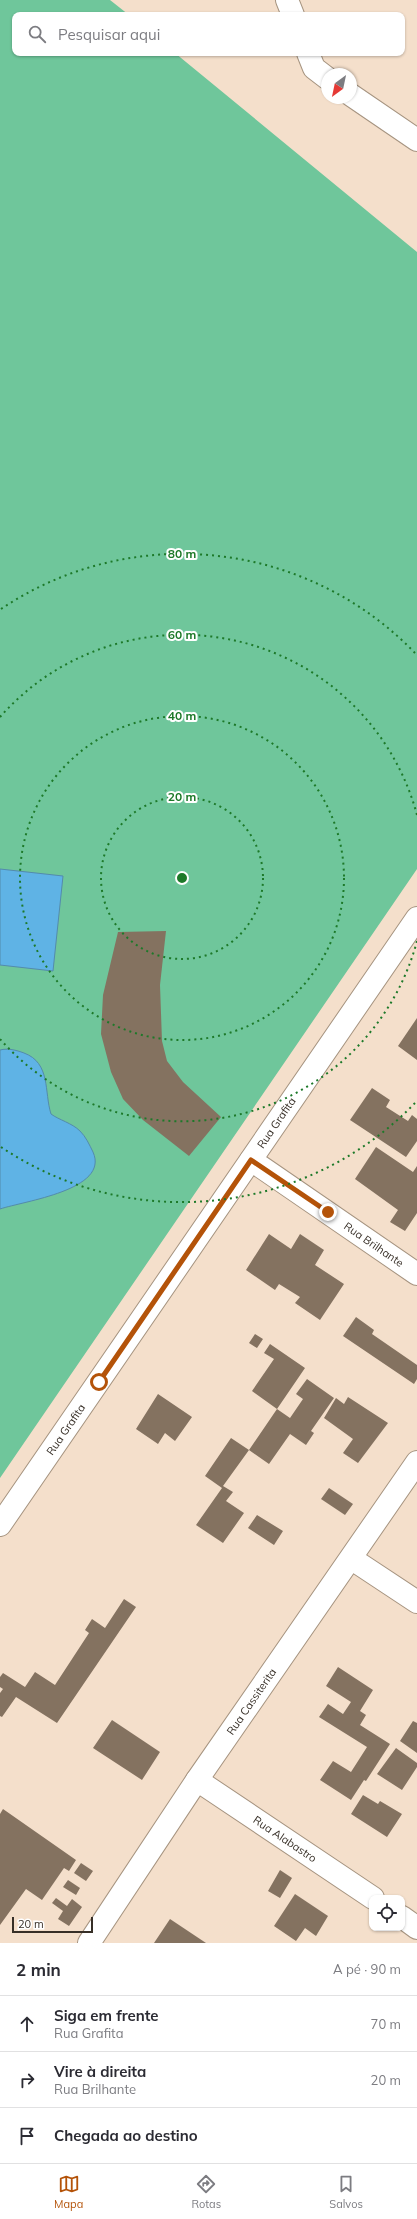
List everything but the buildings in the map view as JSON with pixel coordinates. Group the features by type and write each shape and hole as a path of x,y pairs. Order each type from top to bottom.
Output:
{"street":[{"path":"287,0 292,12"},
{"path":"309,56 314,68 321,73"},
{"path":"359,101 417,140"},
{"name":"Rua Grafita","path":"0,1525 417,918"},
{"name":"Rua Brilhante","path":"251,1160 417,1274"},
{"name":"Rua Cassiterita","path":"89,1943 197,1780 352,1559 417,1462"},
{"path":"352,1559 417,1602"},
{"name":"Rua Alabastro","path":"197,1780 369,1895"},
{"path":"405,1920 417,1928"}],"green space":[{"path":"0,0 110,0 125,12 12,12 12,56 179,56 417,252 417,869 0,1478"}],"water":[{"path":"0,869 63,876 53,971 0,965"},
{"path":"9,1049 24,1053 33,1058 39,1064 45,1079 51,1114 77,1128 82,1133 93,1152 95,1165 89,1176 77,1185 62,1192 0,1209 0,1050"}],"route":[{"path":"99,1382 251,1160 328,1212"}]}
